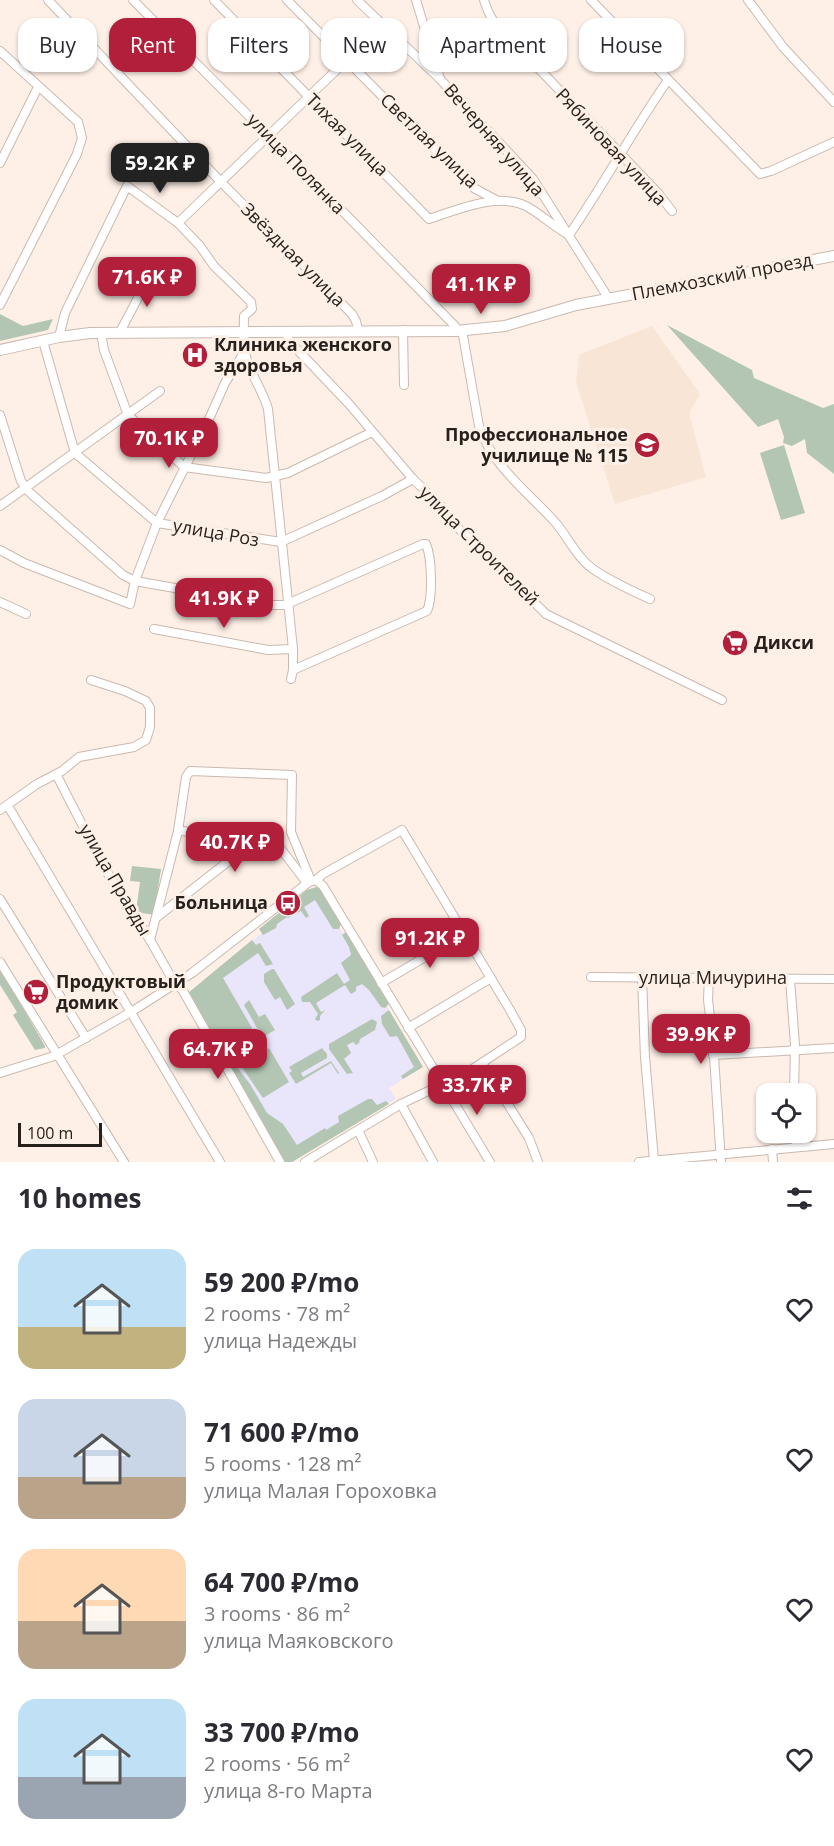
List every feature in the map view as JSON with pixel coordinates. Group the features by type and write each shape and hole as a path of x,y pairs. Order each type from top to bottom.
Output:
{"main road":[{"name":"Племхозский проезд","path":"459,331 509,325 559,309 609,298 834,256"},
{"path":"0,350 59,337 101,332 459,331"}],"street":[{"name":"Звёздная улица","path":"48,0 221,182 352,314 358,330"},
{"name":"Тихая улица","path":"214,0 429,219 460,209 498,201"},
{"name":"Светлая улица","path":"287,0 321,35"},
{"name":"Вечерняя улица","path":"357,0 374,18"},
{"path":"416,0 440,79"},
{"name":"Рябиновая улица","path":"484,0 488,14 499,30 658,193 672,211"},
{"path":"591,0 759,174 771,171 834,142"},
{"path":"748,0 783,47 834,102"},
{"name":"улица Полянка","path":"137,1 459,331"},
{"name":"Вечерняя улица","path":"407,49 440,79 533,179 609,298"},
{"path":"0,51 78,122 82,138 77,154 0,305"},
{"path":"178,223 335,72"},
{"name":"Светлая улица","path":"358,72 472,187 498,201"},
{"path":"498,201 524,206 569,235 620,156 641,118 668,80"},
{"path":"0,163 38,87"},
{"path":"0,415 25,489 117,570 135,581 271,605 288,604 423,544 428,547 430,570 427,611 292,674 293,649 288,604 281,543 267,406 247,362 245,351 244,316 252,309 251,302 214,266 200,246 178,223 127,186 65,313 59,337"},
{"path":"120,332 151,273"},
{"path":"403,330 404,385"},
{"name":"улица Строителей","path":"286,331 293,345 349,404 413,479 439,504 473,544 546,614 722,700"},
{"path":"459,331 479,426 500,463 555,523 590,567 650,599"},
{"path":"101,332 103,346 128,415 184,467 247,476 274,477 293,471 372,432"},
{"path":"43,341 75,453"},
{"path":"0,550 24,563 130,604 135,581 157,523 225,383 245,351"},
{"path":"0,506 160,391"},
{"name":"улица Роз","path":"75,453 157,523 281,543 413,479"},
{"path":"0,602 26,615"},
{"path":"154,629 268,650 293,649"},
{"path":"91,680 125,691 146,701 150,711 149,733 144,742 140,745 79,757 4,808 131,1012 220,1162"},
{"path":"150,939 178,831 188,772 292,775 291,832 311,881"},
{"name":"улица Правды","path":"56,774 105,869 150,939 171,977 177,983 280,1162"},
{"path":"0,1073 57,1055 131,1012 177,983 311,881 402,830 521,1030 521,1037 482,1064 401,1104 305,1162"},
{"path":"178,831 271,837 311,881 323,886 490,1162"},
{"path":"157,918 262,835"},
{"path":"0,899 86,1038"},
{"path":"381,983 466,935"},
{"path":"0,962 124,1162"},
{"name":"улица Мичурина","path":"591,977 834,979"},
{"path":"642,977 645,1057 654,1160"},
{"path":"709,977 708,1000 721,1158"},
{"path":"408,1028 491,978"},
{"path":"790,979 795,1051 794,1083"},
{"path":"713,1055 834,1048"},
{"path":"482,1064 529,1138 538,1162"},
{"path":"401,1104 433,1162"},
{"path":"358,1130 374,1162"},
{"path":"796,1143 796,1147"},
{"path":"639,1162 721,1158 772,1149 834,1144"},
{"path":"772,1149 773,1162"}],"shaded area":[{"name":"Профессиональное училище № 115","path":"652,326 700,394 689,413 706,477 615,504 576,382 579,355"},
{"path":"316,889 423,1067 389,1088 396,1099 292,1162 283,1162 188,993"}],"green space":[{"path":"0,314 23,326 53,319 48,330 0,341"},
{"path":"667,325 752,370 754,378 823,408 834,404 834,474 807,453 805,439 792,446 783,443 784,437 778,419 758,427"},
{"path":"784,445 805,513 781,520 760,453"},
{"path":"132,866 161,869 154,915 136,912 140,882 130,881"},
{"path":"316,887 320,889 341,924 339,929 333,929 315,900 304,907 309,916 306,918 301,911 287,917 277,924 276,928 263,935 259,929 307,890"},
{"path":"346,932 389,1004 385,1008 381,1007 362,984 356,987 356,991 351,994 345,985 316,1003 321,1012 325,1010 320,1020 317,1021 315,1019 318,1014 310,1002 302,1002 301,997 337,973 344,984 350,980 341,963 351,955 342,935"},
{"path":"252,940 256,945 260,943 273,964 266,966 258,953 223,978 252,1028 250,1033 225,1048 267,1113 283,1124 297,1145 339,1122 338,1116 368,1099 372,1099 377,1105 386,1101 389,1104 292,1162 283,1162 188,993"},
{"path":"0,969 45,1048 35,1050 13,1015 17,1012 0,985"},
{"path":"272,969 295,1004 287,1010 280,997 275,1000 264,982 264,974"},
{"path":"249,1000 259,1017 265,1014 275,1030 240,1051 237,1044 260,1030 244,1005"},
{"path":"389,1010 423,1067 403,1079 401,1076 414,1067 397,1036 390,1037 382,1024 381,1016"},
{"path":"372,1019 377,1022 375,1030 360,1039 356,1045 353,1042 347,1045 351,1053 344,1059 353,1073 347,1074 329,1049 329,1044"},
{"path":"269,1048 289,1082 263,1098 241,1066"},
{"path":"322,1048 327,1058 301,1073 303,1077 331,1061 339,1073 331,1063 296,1084 289,1073 292,1071 289,1067"}],"place":[{"name":"Клиника женского здоровья","path":"195,355"},
{"name":"Профессиональное училище № 115","path":"647,445"},
{"name":"Дикси","path":"735,643"},
{"name":"Больница","path":"288,903"},
{"name":"Продуктовый домик","path":"36,992"}]}
